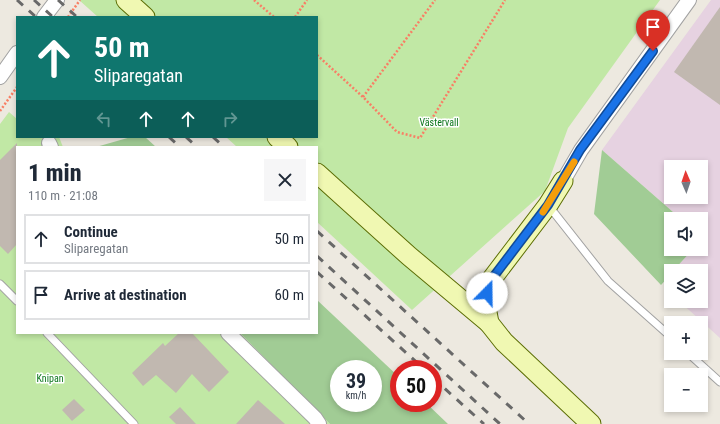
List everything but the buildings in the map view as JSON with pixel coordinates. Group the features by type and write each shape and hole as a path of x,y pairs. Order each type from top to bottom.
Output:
{"main road":[{"path":"126,0 144,16"},
{"path":"278,138 287,146"},
{"path":"318,174 409,256 489,323 504,342 591,424"},
{"path":"489,323 486,307 491,280 548,205 563,181"}],"street":[{"path":"45,16 57,0"},
{"path":"563,181 580,150 689,0"},
{"path":"0,77 16,54"},
{"path":"229,334 315,418 319,424"}],"lane":[{"path":"548,205 608,281 664,331"},
{"path":"0,284 16,300"},
{"path":"48,334 134,424"},
{"path":"696,360 720,382"}],"path":[{"path":"69,16 80,0"},
{"path":"254,0 273,16"},
{"path":"296,16 307,0"},
{"path":"363,97 435,0"},
{"path":"318,57 363,97 397,132 420,138 505,0"},
{"path":"0,111 16,88"}],"shaded area":[{"path":"711,0 720,0 720,338 708,327 708,316 696,316 687,308 708,308 708,264 679,264 687,256 708,256 708,212 673,212 602,150"}],"green space":[{"name":"Västervall","path":"79,0 660,0 568,128 545,191 412,310 318,223 318,146 236,146 227,138 318,138 318,16 97,16"},
{"name":"Knipan","path":"9,112 16,118 16,138 59,138 63,146 16,146 16,334 241,334 330,424 0,424 0,124"},
{"path":"128,138 146,138 155,146 100,146"},
{"path":"602,150 673,212 664,212 664,256 687,256 679,264 664,264 664,282 661,285 594,214"},
{"path":"318,301 381,360 330,360 330,412 382,412 382,361 390,369 390,412 435,412 448,424 330,424 241,334 318,334"}],"railway":[{"path":"17,0 35,16"},
{"path":"34,0 52,16"},
{"path":"58,0 76,16"},
{"path":"170,138 179,146"},
{"path":"187,138 196,146"},
{"path":"214,138 223,146"},
{"path":"318,232 529,424"},
{"path":"318,257 500,424"},
{"path":"318,273 414,360"},
{"path":"442,386 484,424"}],"slow traffic":[{"path":"543,212 574,162"}],"route":[{"path":"487,293 491,280 548,205 580,150 653,51"}]}
